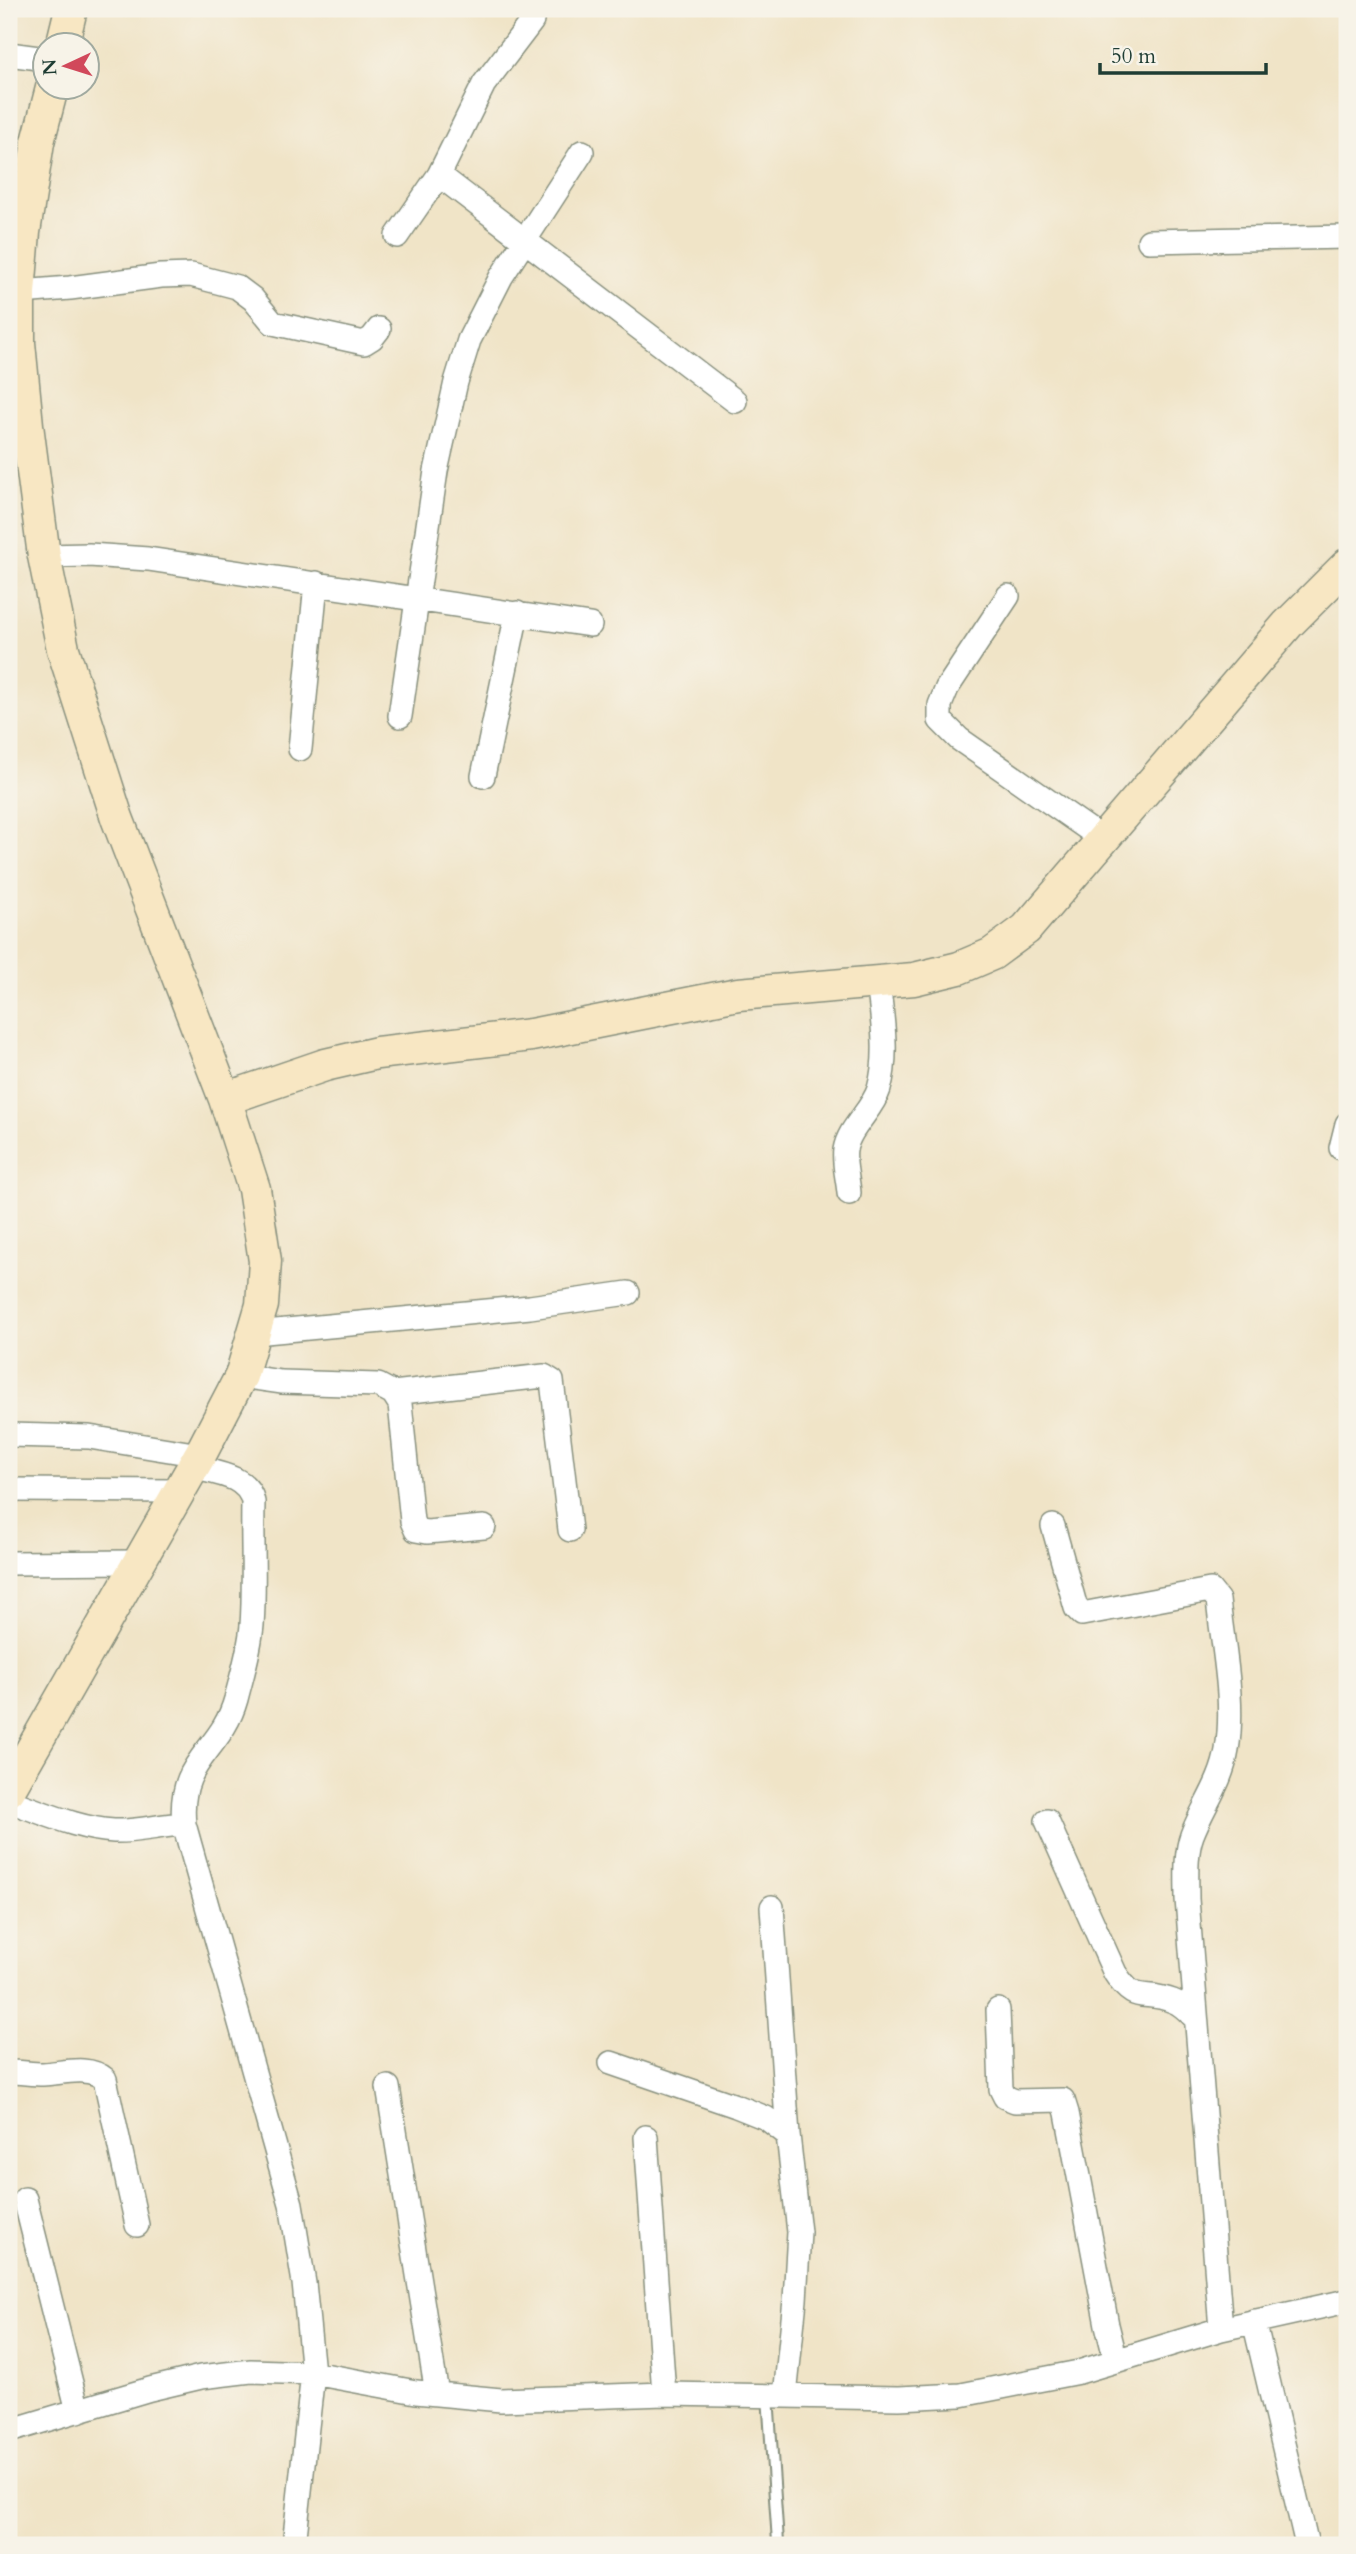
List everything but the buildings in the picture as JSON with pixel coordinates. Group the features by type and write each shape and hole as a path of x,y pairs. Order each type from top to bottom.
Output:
{"street":[{"path":"65,32 71,9"},
{"path":"397,236 439,175 484,84 532,21"},
{"path":"9,54 32,57"},
{"path":"9,1790 241,1376 262,1305 265,1261 254,1189 225,1099 117,818 63,649 19,449 19,344 14,293 38,142 48,102"},
{"path":"400,716 436,471 456,382 469,340 501,277 582,152"},
{"path":"439,175 736,401"},
{"path":"1149,241 1347,237"},
{"path":"14,293 191,275 237,288 253,299 273,323 364,343 379,329"},
{"path":"44,555 148,559 590,625"},
{"path":"225,1099 325,1065 377,1053 531,1035 738,994 914,979 959,968 992,954 1026,929 1288,624 1347,565"},
{"path":"300,749 316,583"},
{"path":"1008,596 947,688 940,705 940,720 959,739 1104,840"},
{"path":"483,776 517,613"},
{"path":"849,1193 845,1148 852,1133 870,1110 878,1089 884,1058 878,982"},
{"path":"1341,1148 1347,1124"},
{"path":"255,1334 530,1307 628,1293"},
{"path":"241,1376 281,1382 378,1385 393,1393 400,1404 412,1521 416,1530 427,1532 484,1527"},
{"path":"393,1393 544,1377 552,1381 570,1530"},
{"path":"9,1435 89,1437 190,1471 235,1479 246,1484 251,1492 251,1626 235,1703 216,1739 187,1779 182,1803 184,1824 291,2204 304,2283 313,2373 294,2545"},
{"path":"9,1490 190,1471"},
{"path":"1053,1526 1076,1608 1082,1614 1210,1590 1218,1600 1230,1711 1227,1750 1221,1773 1192,1836 1187,1866 1186,1899 1221,2329"},
{"path":"9,1563 137,1562"},
{"path":"9,1801 71,1822 113,1831 184,1824"},
{"path":"1047,1821 1115,1973 1125,1989 1137,1996 1170,1999 1195,2018"},
{"path":"772,1908 788,2135 799,2232 795,2301 777,2396"},
{"path":"998,2010 1000,2089 1005,2097 1015,2101 1063,2100 1116,2361"},
{"path":"611,2063 766,2118 788,2135"},
{"path":"9,2072 41,2074 87,2071 105,2078 137,2225"},
{"path":"388,2087 437,2394"},
{"path":"646,2137 664,2394"},
{"path":"25,2199 78,2411"},
{"path":"9,2431 201,2377 251,2371 313,2373 437,2394 501,2400 664,2394 899,2398 961,2395 1079,2372 1221,2329 1347,2301"},
{"path":"1254,2321 1307,2545"}],"lane":[{"path":"777,2396 778,2542"}]}
